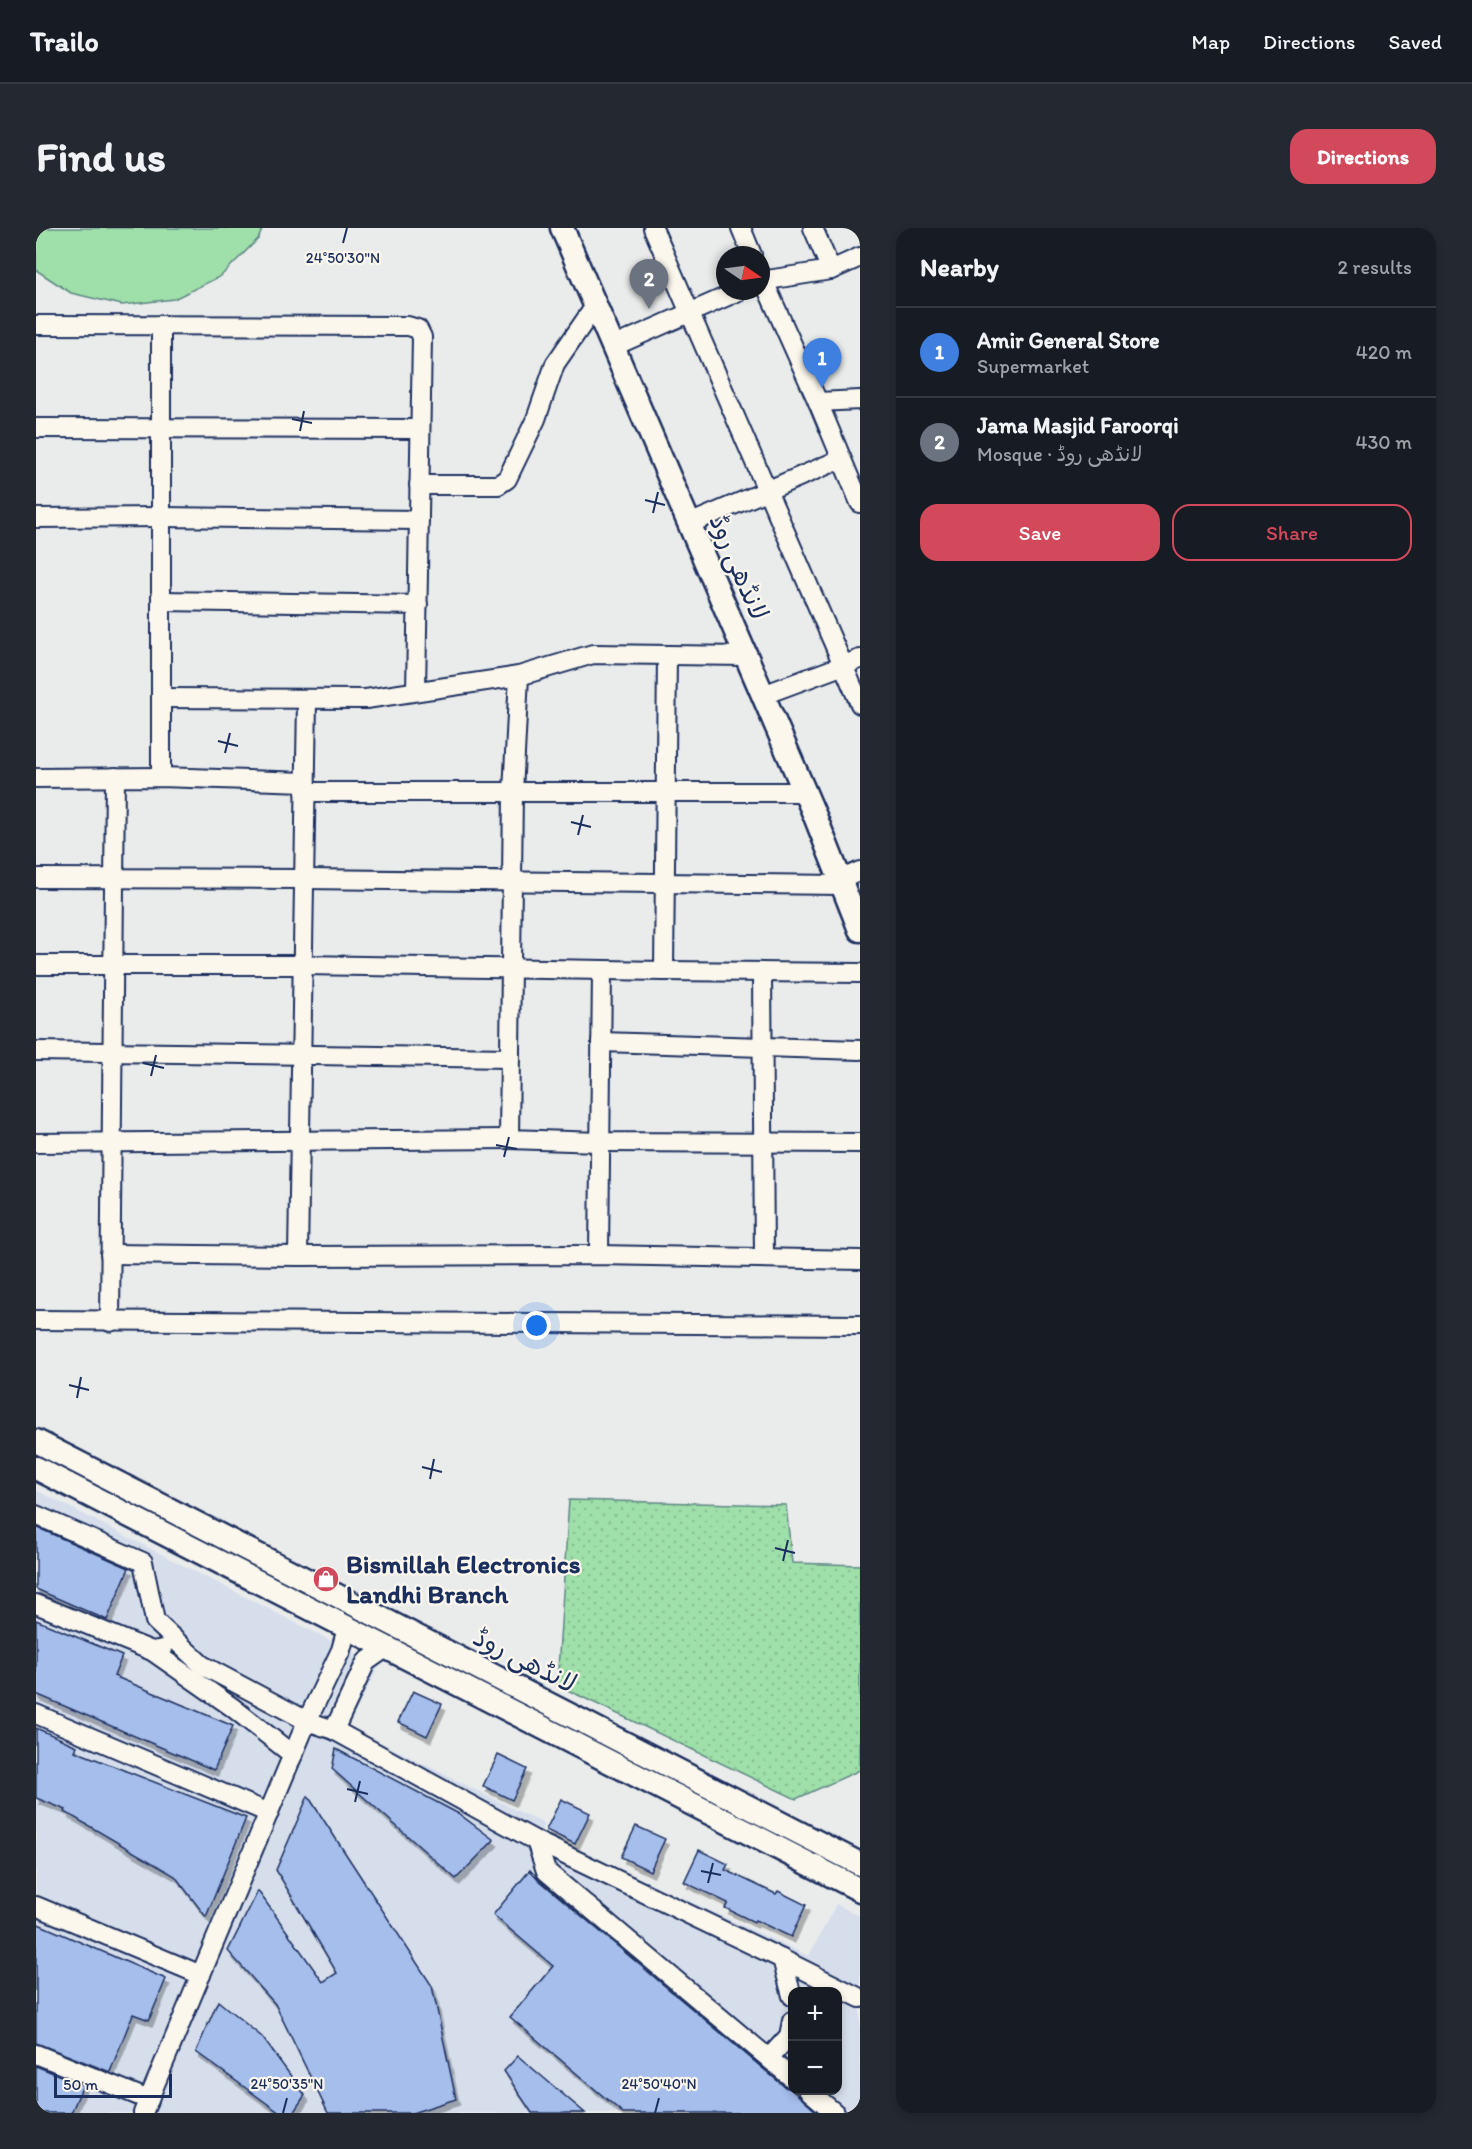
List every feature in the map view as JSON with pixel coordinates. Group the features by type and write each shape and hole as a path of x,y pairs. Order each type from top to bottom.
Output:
{"main road":[{"name":"لانڈھی روڈ","path":"562,228 805,792 848,879 860,930"},
{"name":"لانڈھی روڈ","path":"36,1441 860,1864"},
{"name":"لانڈھی روڈ","path":"36,1468 860,1890"},
{"path":"85,1493 96,1472"},
{"path":"341,1625 348,1613 348,1605 342,1599"},
{"path":"386,1648 382,1637 385,1630 392,1627 399,1628"},
{"path":"771,1844 781,1842 785,1837 785,1830 781,1824"},
{"path":"801,1860 800,1847 802,1843 810,1839"}],"street":[{"path":"653,228 768,490 851,662 860,704"},
{"path":"741,228 748,246"},
{"path":"813,228 831,270"},
{"path":"770,278 831,270 860,257"},
{"path":"770,297 860,501"},
{"path":"612,346 718,300"},
{"path":"419,485 498,485 507,479 536,419 555,364 595,306"},
{"path":"36,325 408,326 418,329 422,337 416,691"},
{"path":"161,777 162,325"},
{"path":"818,402 860,400"},
{"path":"36,428 420,429"},
{"path":"689,524 841,459"},
{"path":"36,518 419,520"},
{"path":"161,601 418,605"},
{"path":"161,698 366,699 519,676 593,654 746,656"},
{"path":"664,971 667,655"},
{"path":"763,695 851,662"},
{"path":"510,1139 513,792 519,676"},
{"path":"298,1256 307,700"},
{"path":"110,1322 115,777"},
{"path":"36,778 161,777 305,787 513,792 805,792"},
{"path":"36,878 665,883 848,879"},
{"path":"36,965 303,965 511,970 860,973"},
{"path":"599,1255 602,971"},
{"path":"762,972 764,1258"},
{"path":"601,1042 860,1050"},
{"path":"36,1051 302,1053 510,1058"},
{"path":"36,1143 510,1139 600,1142 860,1143"},
{"path":"110,1254 599,1255 860,1260"},
{"path":"36,1320 860,1325"},
{"path":"36,1515 143,1562 155,1621 202,1665 307,1721 334,1730 536,1841 860,1998"},
{"path":"36,1604 152,1651 232,1707 293,1755"},
{"path":"36,2054 146,2107 307,1721 341,1650 341,1625"},
{"path":"152,1651 180,1645"},
{"path":"334,1730 366,1662 386,1648"},
{"path":"36,1714 269,1813"},
{"path":"536,1841 546,1871 788,2075"},
{"path":"36,1906 201,1975"},
{"path":"782,1959 790,1987"},
{"path":"769,2058 788,2037"},
{"path":"813,2095 835,2113"}],"shaded area":[{"path":"36,1490 335,1643 362,1658 371,1667 379,1666 348,1726 544,1824 541,1833 809,1956 836,1904 860,1916 860,2113 36,2113"}],"green space":[{"path":"36,228 263,228 258,239 221,276 174,299 122,305 71,293 36,270"},
{"path":"569,1500 786,1505 792,1563 860,1565 860,1770 796,1799 557,1685"}],"building":[{"path":"36,1527 129,1568 107,1620 36,1589"},
{"path":"36,1620 122,1656 114,1676 233,1726 214,1770 36,1694"},
{"path":"413,1691 442,1704 427,1736 398,1722"},
{"path":"36,1728 77,1746 75,1751 246,1818 206,1917 175,1876 65,1812 66,1810 36,1798"},
{"path":"336,1749 459,1814 494,1840 456,1879 332,1769"},
{"path":"498,1755 527,1769 512,1800 483,1786"},
{"path":"308,1796 432,1986 456,2099 412,2113 328,2113 275,2004 228,1951 258,1891 323,1982 337,1973 276,1870"},
{"path":"561,1799 590,1813 575,1844 546,1830"},
{"path":"636,1826 665,1839 650,1871 621,1857"},
{"path":"699,1850 728,1864 725,1870 776,1894 778,1891 806,1905 791,1937 725,1908 728,1903 684,1882"},
{"path":"530,1870 539,1880 788,2088 788,2095 798,2095 818,2113 623,2113 510,2017 553,1966 493,1915"},
{"path":"36,1923 166,1979 149,2020 133,2014 110,2072 36,2043"},
{"path":"218,2001 262,2037 305,2095 293,2113 280,2113 196,2052"},
{"path":"518,2056 585,2113 532,2113 504,2071"},
{"path":"36,2066 83,2085 71,2113 36,2113"}],"place":[{"name":"Jama Masjid Faroorqi","path":"649,309"},
{"name":"Amir General Store","path":"822,388"},
{"name":"Bismillah Electronics Landhi Branch","path":"326,1579"}]}
